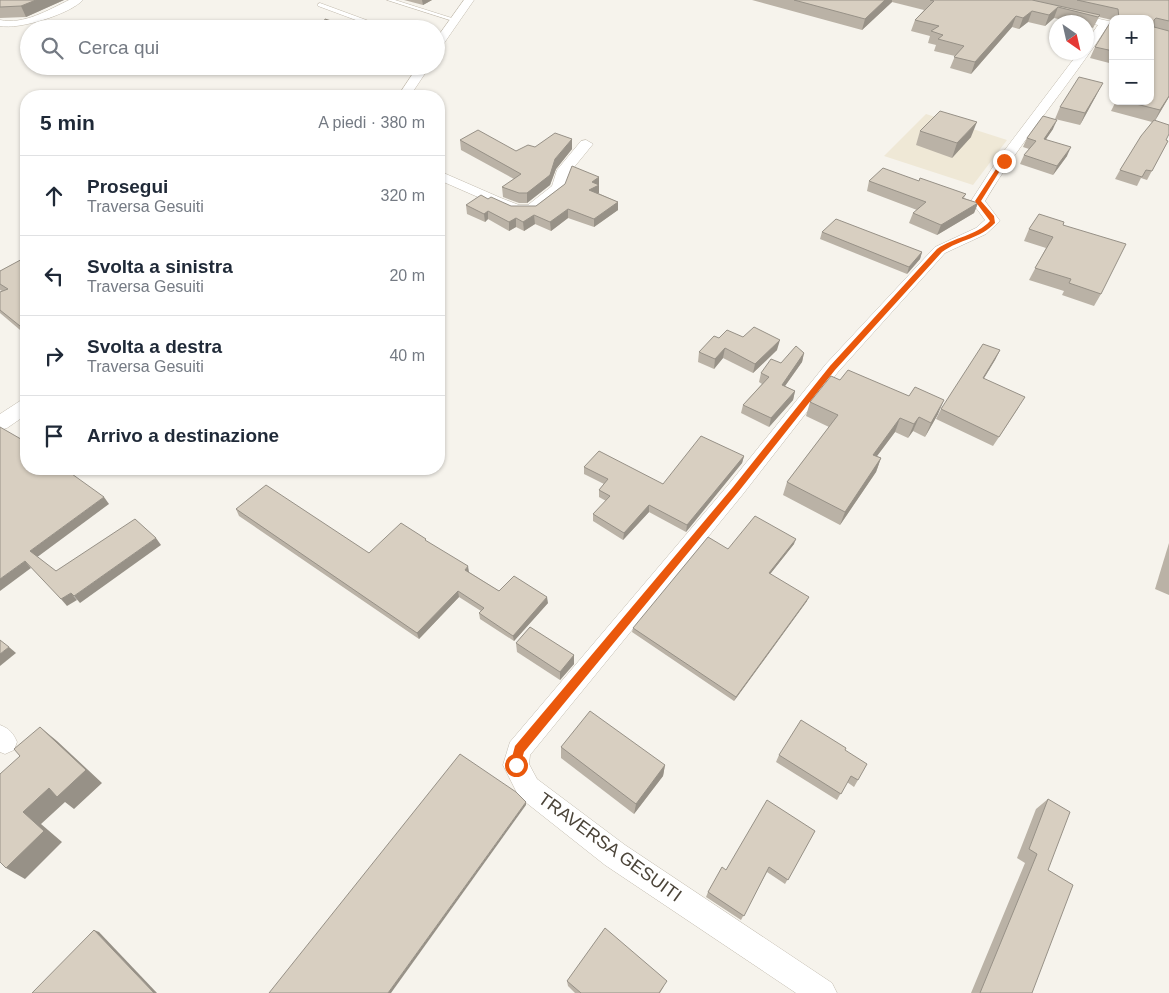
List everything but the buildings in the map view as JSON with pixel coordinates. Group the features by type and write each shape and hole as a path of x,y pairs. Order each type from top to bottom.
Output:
{"street":[{"path":"28,20 78,0"},
{"path":"445,34 470,0"},
{"path":"1057,12 1109,24"},
{"path":"0,23 13,26 20,23"},
{"name":"TRAVERSA GESUITI","path":"1094,42 1109,24"},
{"name":"TRAVERSA GESUITI","path":"822,993 615,855 528,788 516,765 519,750 736,489 832,368 940,250 949,244 985,230 993,221 992,216 978,201 1004,161 1081,60"},
{"path":"408,90 418,75"},
{"path":"445,178 517,209 531,209 559,188 564,170 586,144"},
{"path":"0,423 20,410"}],"lane":[{"path":"390,0 455,20"},
{"path":"320,5 361,20"}],"shaded area":[{"path":"926,114 1007,140 973,185 884,156"}],"route":[{"path":"516,765 519,750 736,489 832,368 940,250 949,244 985,230 993,221 992,216 978,201 1004,161"}]}
